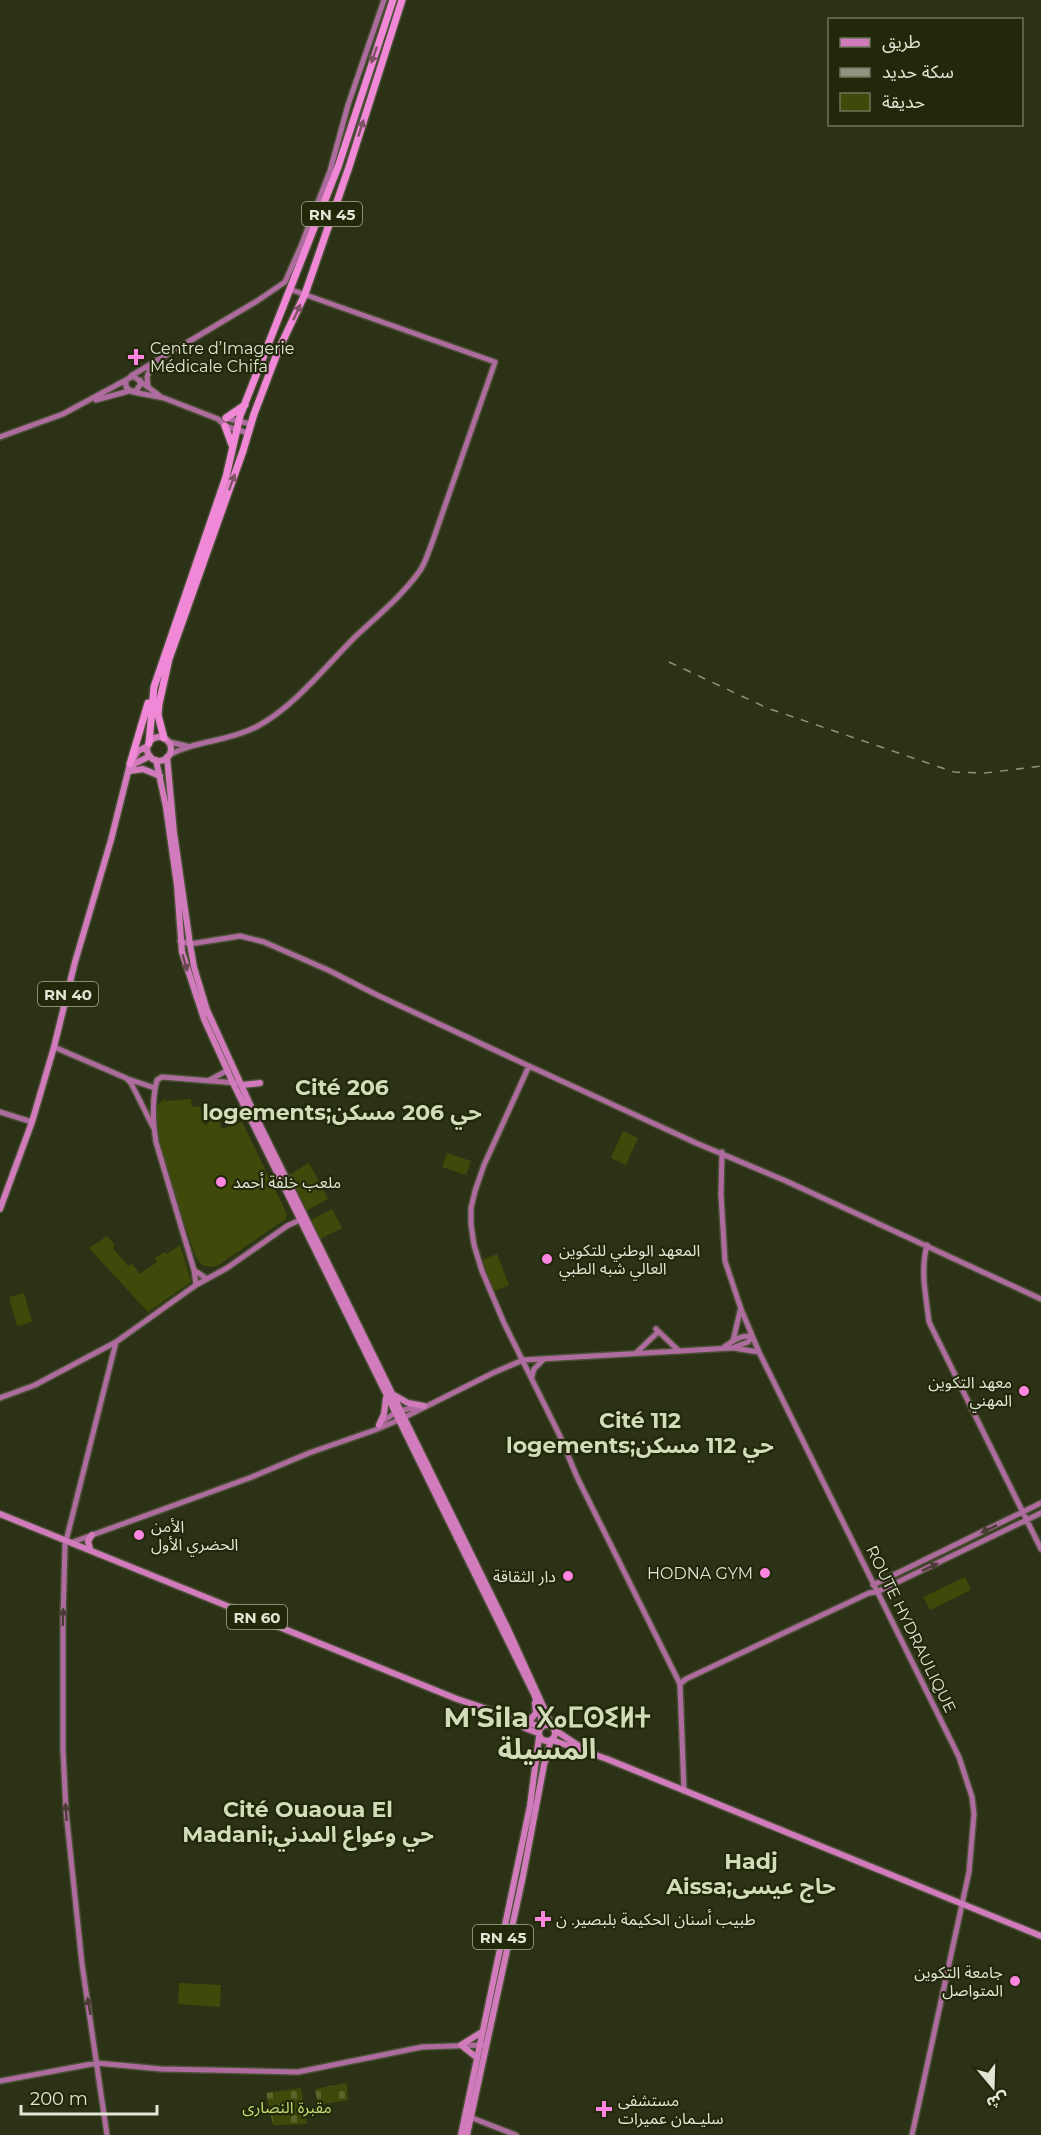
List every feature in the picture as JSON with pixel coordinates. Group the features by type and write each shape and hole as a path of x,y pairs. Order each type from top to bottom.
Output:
{"highway":[{"name":"RN 45","path":"148,744 154,687 234,450 236,430 338,168 393,0"},
{"name":"RN 45","path":"166,740 158,715 168,659 278,351 305,294 349,167 402,0"},
{"path":"234,450 225,422 247,403"},
{"name":"RN 40","path":"130,771 154,687"}],"main road":[{"path":"157,737 166,740 171,748 168,756 162,760 153,758 134,764 130,771 138,751 157,737"},
{"path":"148,744 153,758"},
{"name":"RN 45","path":"168,756 173,823 190,944 194,967 207,1010 386,1395 398,1411"},
{"name":"RN 45","path":"153,758 160,776 177,885 180,941 195,997 233,1083 393,1394 398,1411 540,1710 540,1731 530,1806 483,2031 483,2045 476,2057 467,2135"},
{"path":"130,771 143,769 160,776"},
{"name":"RN 40","path":"0,1209 32,1122 130,771"},
{"path":"242,1084 260,1083"},
{"path":"393,1394 408,1403 427,1406"},
{"path":"377,1428 384,1414 386,1395"},
{"name":"RN 45","path":"446,1510 554,1729"},
{"name":"RN 60","path":"0,1514 540,1731"},
{"path":"90,1550 88,1541 92,1535"},
{"path":"534,1694 536,1713 524,1724 538,1750"},
{"path":"546,1709 567,1738"},
{"path":"590,1752 549,1725 540,1731 545,1741 552,1740 590,1752 1041,1936"},
{"path":"552,1740 554,1729"},
{"name":"RN 45","path":"461,2135 468,2117 523,1876 544,1765 552,1740"},
{"path":"549,1753 555,1747 569,1746"},
{"path":"476,2057 461,2045 483,2031"}],"street":[{"path":"0,437 52,419 88,402 285,282 330,171 348,105 384,0"},
{"path":"168,756 189,746 232,738 268,721 296,697 396,598 420,571 432,543 495,362 292,290"},
{"path":"147,386 147,377 153,363"},
{"path":"128,378 136,377 164,399"},
{"path":"128,378 126,387 131,391 164,399 248,433"},
{"path":"88,402 140,388 140,380"},
{"path":"225,422 239,421 251,424"},
{"path":"166,740 189,746"},
{"path":"180,941 190,944 240,936 264,942 696,1143 722,1152 1041,1299"},
{"path":"54,1047 155,1088"},
{"path":"529,1066 484,1165 473,1199 471,1224 479,1264 504,1323 577,1477 680,1684 684,1791"},
{"path":"207,1081 228,1070"},
{"path":"196,1285 194,1270 160,1158 154,1128 155,1088 157,1080 162,1077 242,1084"},
{"path":"126,1078 154,1128"},
{"path":"0,1112 32,1122"},
{"name":"ROUTE HYDRAULIQUE","path":"722,1152 721,1195 724,1253 741,1309 759,1352 959,1758 972,1797 973,1840 969,1872 912,2135"},
{"path":"0,1398 35,1385 116,1342 196,1285 227,1268 287,1226 303,1218"},
{"path":"927,1245 922,1267 929,1322 1041,1549"},
{"path":"194,1270 207,1279"},
{"path":"733,1341 741,1309"},
{"path":"636,1353 657,1331 679,1351"},
{"path":"724,1347 746,1335 752,1337 748,1342 732,1348"},
{"path":"106,2135 82,1964 66,1812 63,1750 63,1620 70,1541 116,1342"},
{"path":"70,1541 243,1480 309,1452 402,1419 523,1360 724,1347 759,1352"},
{"path":"533,1381 534,1369 545,1359"},
{"path":"377,1428 386,1417 398,1411 427,1406"},
{"path":"869,1593 874,1583 1041,1503"},
{"path":"680,1684 686,1679 869,1593 877,1592 1041,1513"},
{"path":"0,2081 97,2063 160,2068 298,2072 422,2047 483,2045"},
{"path":"468,2117 516,2135"}],"green space":[{"name":"ملعب خلفة أحمد","path":"164,1099 166,1101 191,1099 192,1107 200,1106 205,1126 217,1114 222,1129 242,1122 287,1214 286,1219 217,1266 205,1266 196,1257 157,1144 157,1106"},
{"path":"623,1131 638,1138 626,1165 611,1158"},
{"path":"447,1153 471,1161 466,1175 442,1167"},
{"path":"309,1163 328,1199 306,1211 289,1175"},
{"path":"332,1209 342,1228 320,1239 311,1220"},
{"path":"107,1236 115,1245 113,1248 128,1266 132,1264 140,1274 157,1262 155,1258 165,1252 167,1254 180,1245 191,1282 148,1312 89,1248"},
{"path":"497,1254 509,1285 494,1291 482,1260"},
{"path":"24,1293 32,1322 17,1326 9,1297"},
{"path":"965,1577 971,1590 930,1610 923,1597"},
{"path":"179,1983 221,1985 220,2007 178,2004"},
{"path":"347,2083 348,2100 318,2105 315,2089"},
{"name":"مقبرة النصارى","path":"301,2088 307,2124 273,2125 266,2093"}],"railway":[{"path":"669,662 767,708 954,772 985,773 1041,766"}],"place":[{"name":"Centre d’Imagerie Médicale Chifa","path":"136,357"},
{"name":"ملعب خلفة أحمد","path":"221,1182"},
{"name":"المعهد الوطني للتكوين العالي شبه الطبي","path":"547,1259"},
{"name":"معهد التكوين المهني","path":"1024,1391"},
{"name":"الأمن الحضري الأول","path":"139,1535"},
{"name":"HODNA GYM","path":"765,1573"},
{"name":"دار الثقاقة","path":"568,1576"},
{"name":"طبيب أسنان الحكيمة بلبصير. ن","path":"543,1919"},
{"name":"جامعة التكوين المتواصل","path":"1015,1981"},
{"name":"مستشفى سليـمان عميرات","path":"604,2109"}],"district":[{"name":"Cité 206 logements;حي 206 مسكن","path":"342,1100"},
{"name":"Cité 112 logements;حي 112 مسكن","path":"640,1432"},
{"name":"M'Sila ⵝⴰⵎⵙⵉⵍⵜ المسيلة","path":"547,1733"},
{"name":"Cité Ouaoua El Madani;حي وعواع المدني","path":"308,1822"},
{"name":"Hadj Aissa;حاج عيسى","path":"751,1874"}]}
